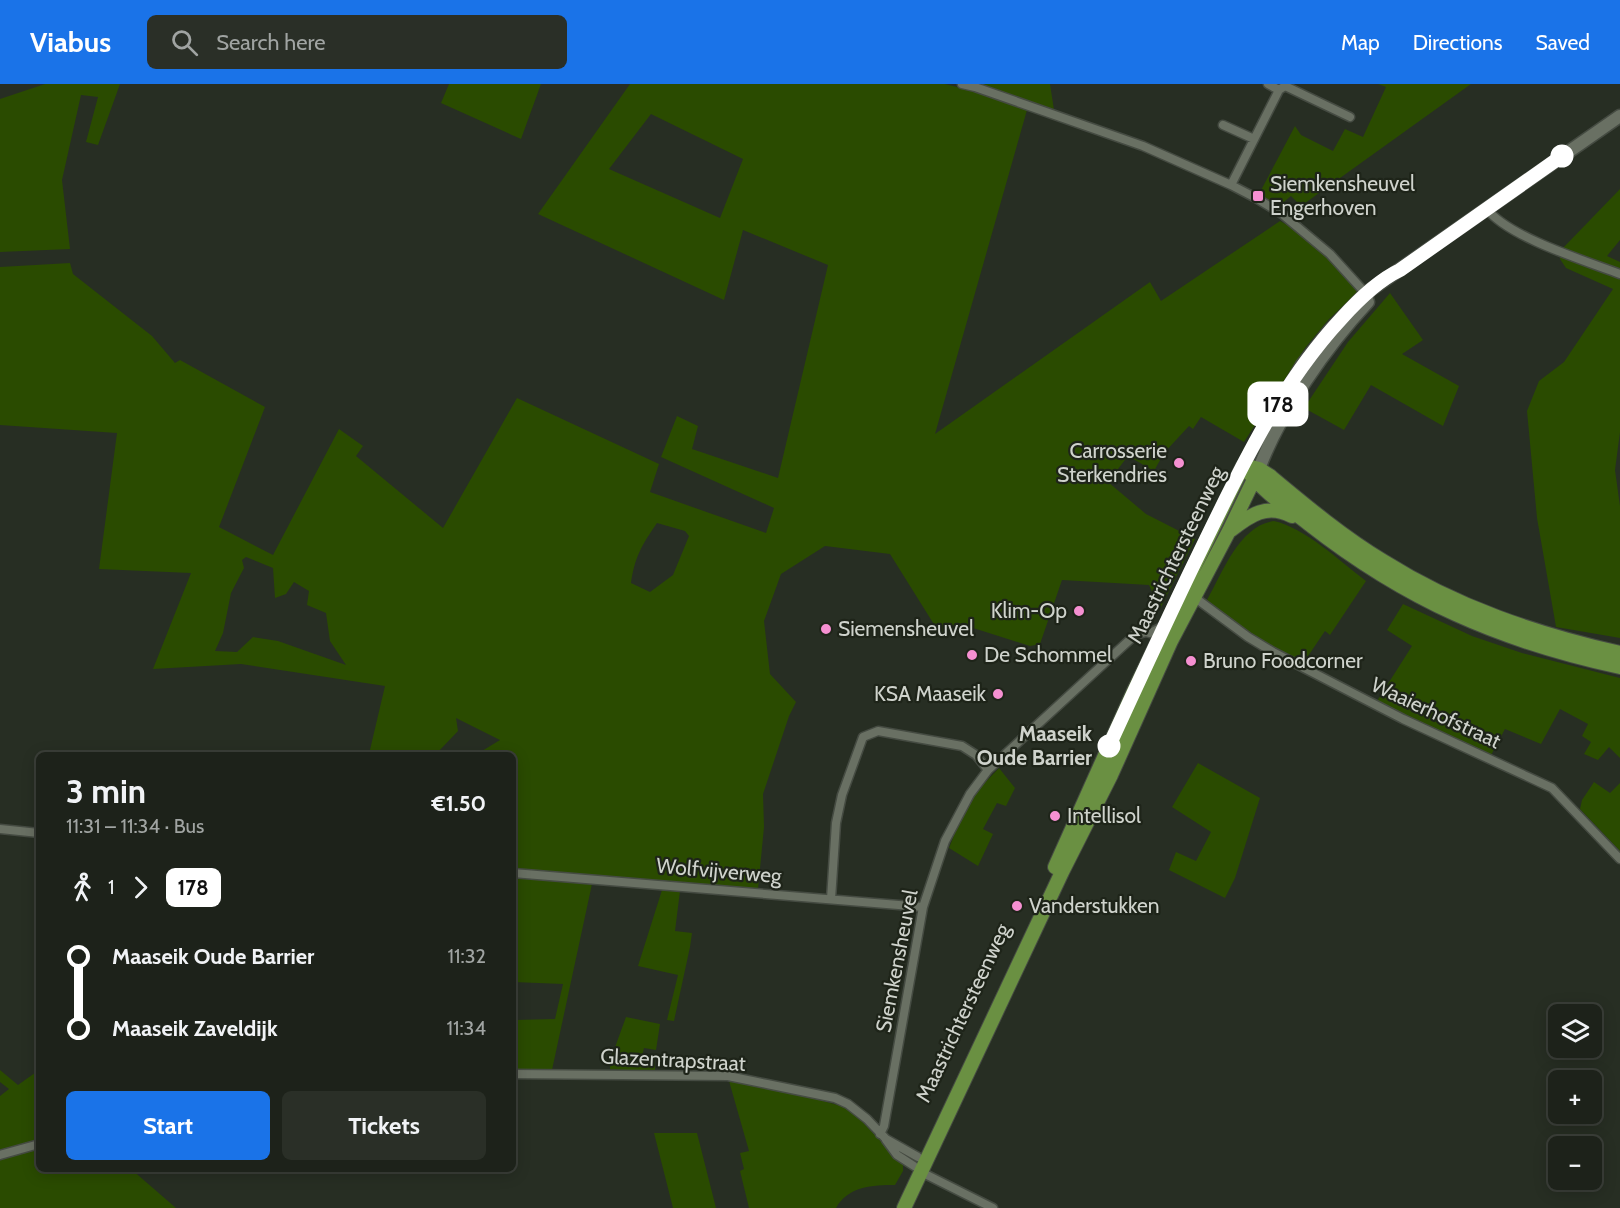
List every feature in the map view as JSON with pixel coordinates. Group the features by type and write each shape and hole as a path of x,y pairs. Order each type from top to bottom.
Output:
{"main road":[{"name":"Maastrichtersteenweg","path":"907,1191 1101,763 1153,639 1165,626 1243,466 1302,365 1389,275 1400,270 1620,116"},
{"name":"Maastrichtersteenweg","path":"918,1165 1111,775 1171,641 1229,531 1257,474 1270,441 1335,333"},
{"path":"1243,466 1410,578 1449,598 1529,629 1620,653"},
{"path":"1257,474 1332,542"},
{"path":"1229,531 1256,512 1278,511 1291,516 1369,568 1443,610 1529,643 1620,667"},
{"path":"1101,763 1102,772 1111,775"},
{"path":"895,1208 907,1191"},
{"path":"904,1208 907,1191"}],"street":[{"path":"962,84 1143,146 1231,185 1282,214 1330,254 1368,296"},
{"path":"1268,84 1279,90"},
{"path":"1231,185 1279,90 1285,86 1350,117"},
{"path":"1223,125 1254,139"},
{"path":"1487,209 1502,224 1521,235 1620,274"},
{"name":"Waaierhofstraat","path":"1194,597 1248,637 1273,652 1403,719 1552,788 1620,859"},
{"name":"Siemkensheuvel","path":"883,1136 923,907 945,842 970,794 988,770 1135,635 1146,632 1153,639"},
{"path":"831,899 836,823 851,767 863,737 878,731 962,746 976,755 988,770"},
{"path":"0,830 36,833"},
{"name":"Wolfvijverweg","path":"516,873 923,907"},
{"name":"Glazentrapstraat","path":"516,1074 728,1076 835,1098 858,1111 883,1136 918,1165 993,1208"},
{"path":"0,1155 36,1145"}],"green space":[{"path":"45,84 120,84 98,145 86,142 98,97 81,95 62,180 70,249 0,252 0,99"},
{"path":"449,84 541,84 521,139 441,103"},
{"path":"630,84 945,84 977,92 1027,110 935,434 1150,282 1161,301 1280,221 1321,251 1356,289 1357,293 1329,319 1305,348 1244,442 1201,417 1193,429 1189,426 1164,453 1154,471 1128,456 1108,482 1146,514 1195,539 1160,609 1149,585 1062,580 1040,644 1030,646 970,627 951,625 940,634 890,554 825,546 781,574 764,621 770,674 796,702 789,716 763,794 764,827 758,889 516,870 516,752 480,752 500,740 456,718 458,731 438,752 369,752 385,686 241,664 153,669 191,573 99,569 117,433 0,425 0,267 70,263 73,274 152,336 175,363 180,360 265,407 219,527 273,555 339,429 363,446 356,456 443,528 517,398 659,464 650,492 766,533 774,508 661,457 677,416 698,426 692,449 778,478 828,265 743,230 724,300 538,214","holes":["651,114 743,159 720,218 609,169","657,523 685,531 689,536 673,575 650,592 631,583 637,558","246,557 273,568 275,598 286,594 294,582 309,591 307,605 326,613 330,641 346,665 278,641 253,637 237,652 215,651 223,633 231,593 244,568 242,560"]},
{"path":"976,84 1050,84 1054,110 1045,106"},
{"path":"1378,84 1471,84 1301,206 1291,196 1279,206 1259,194 1295,126 1301,135 1333,151 1345,129 1363,137 1386,87"},
{"path":"1620,189 1620,240 1607,256 1620,262 1620,271 1562,249"},
{"path":"1560,255 1620,277 1620,432 1615,470 1620,506 1620,638 1556,627 1537,518 1527,411 1539,381 1564,362 1613,289 1566,268"},
{"path":"1390,293 1423,340 1402,354 1459,386 1443,426 1371,385 1344,430 1304,408 1348,342"},
{"path":"1274,521 1310,538 1366,581 1330,635 1325,631 1302,665 1237,626 1207,600 1233,552 1242,541 1262,525"},
{"path":"1403,604 1472,636 1522,653 1620,678 1620,758 1609,747 1598,760 1584,754 1591,742 1582,736 1588,724 1560,709 1541,744 1505,729 1490,757 1377,701 1412,646 1387,630"},
{"path":"1198,763 1260,798 1235,878 1225,898 1169,870 1176,852 1196,861 1211,832 1172,807"},
{"path":"999,768 1015,788 1006,806 997,803 983,829 993,834 978,866 949,848 962,815 975,793"},
{"path":"1594,782 1610,793 1620,783 1620,851 1580,809 1582,800"},
{"path":"516,878 592,884 552,1070 516,1070 516,1020 555,1019 563,984 516,982"},
{"path":"662,890 680,891 675,931 692,933 674,1021 667,1020 678,975 638,966"},
{"path":"626,1017 660,1024 656,1050 644,1048 642,1057 655,1060 655,1072 610,1069 610,1061"},
{"path":"0,1070 18,1085 36,1072 36,1172 134,1172 176,1208 0,1208 0,1096 9,1089 0,1082"},
{"path":"729,1081 786,1091 845,1107 857,1116 903,1165 903,1171 895,1185 870,1186 854,1191 847,1195 836,1208 749,1208 740,1171 744,1169 740,1153 749,1151"},
{"path":"654,1133 697,1133 716,1208 673,1208"}],"bus line":[{"name":"178","path":"1109,746 1233,484 1272,413 1302,365 1330,330 1366,293 1562,156"}],"place":[{"name":"Siemkensheuvel Engerhoven","path":"1258,196"},
{"name":"Carrosserie Sterkendries","path":"1179,463"},
{"name":"Klim-Op","path":"1079,611"},
{"name":"Siemensheuvel","path":"826,629"},
{"name":"De Schommel","path":"972,655"},
{"name":"Bruno Foodcorner","path":"1191,661"},
{"name":"KSA Maaseik","path":"998,694"},
{"name":"Maaseik Oude Barrier","path":"1109,746"},
{"name":"Intellisol","path":"1055,816"},
{"name":"Vanderstukken","path":"1017,906"}]}
